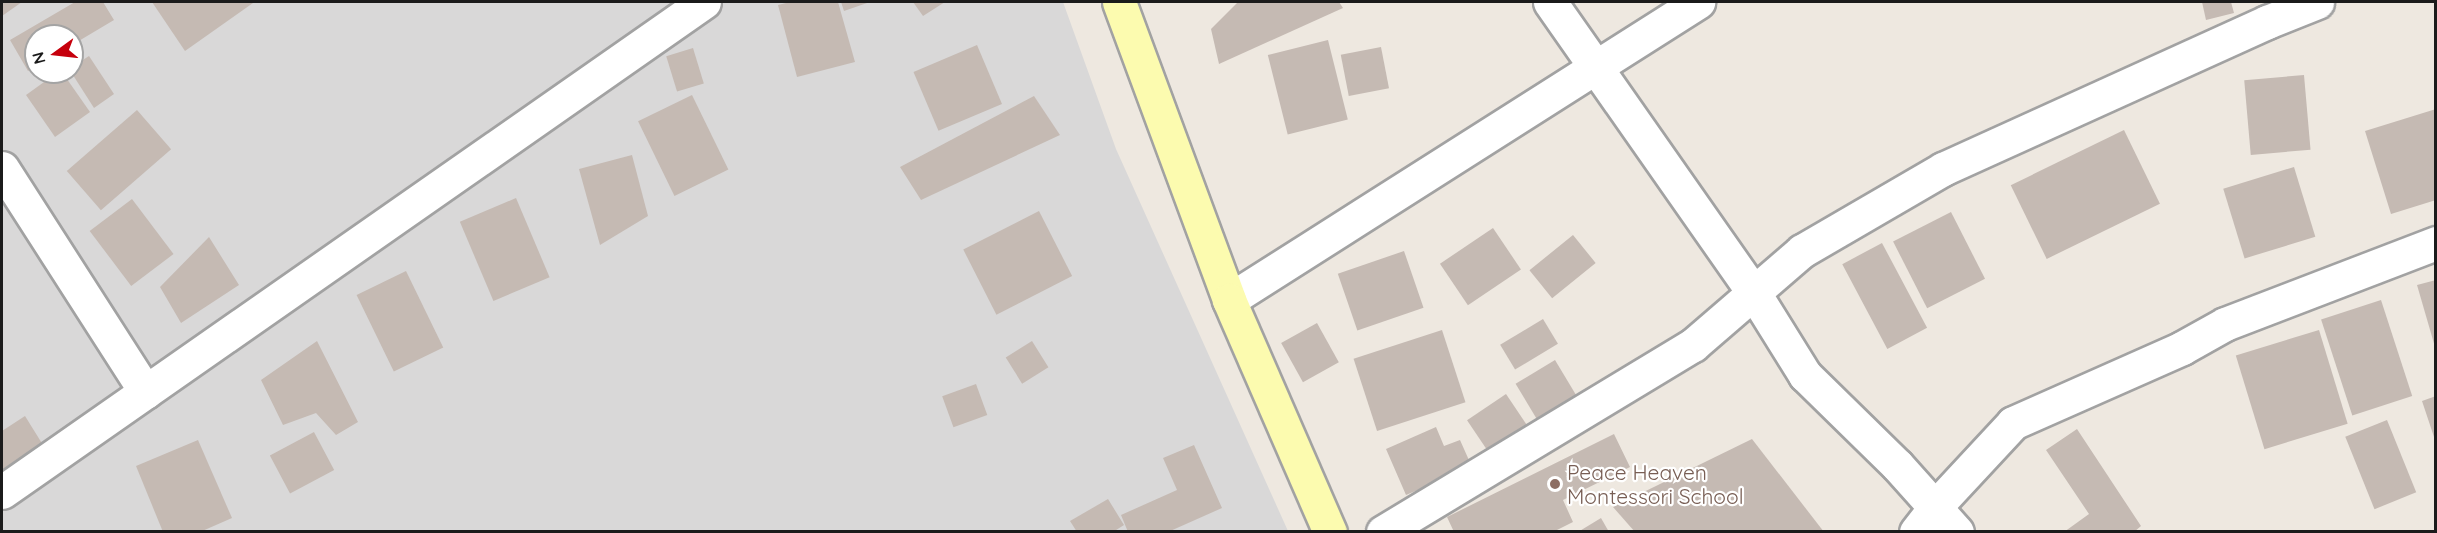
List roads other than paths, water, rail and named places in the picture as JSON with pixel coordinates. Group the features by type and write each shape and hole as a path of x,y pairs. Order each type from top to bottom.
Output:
{"main road":[{"path":"1119,2 1229,300 1330,531"}],"street":[{"path":"2,492 704,2"},
{"path":"1550,2 1754,293 1805,375 1936,506 1957,531"},
{"path":"1229,300 1698,2"},
{"path":"1383,531 1693,345 1803,251 1943,169 2267,22 2317,2"},
{"path":"2,168 146,392"},
{"path":"1916,531 1936,506 2013,423 2182,348 2225,324 2436,243"}],"place":[{"name":"Peace Heaven Montessori School","path":"1555,484"}]}
